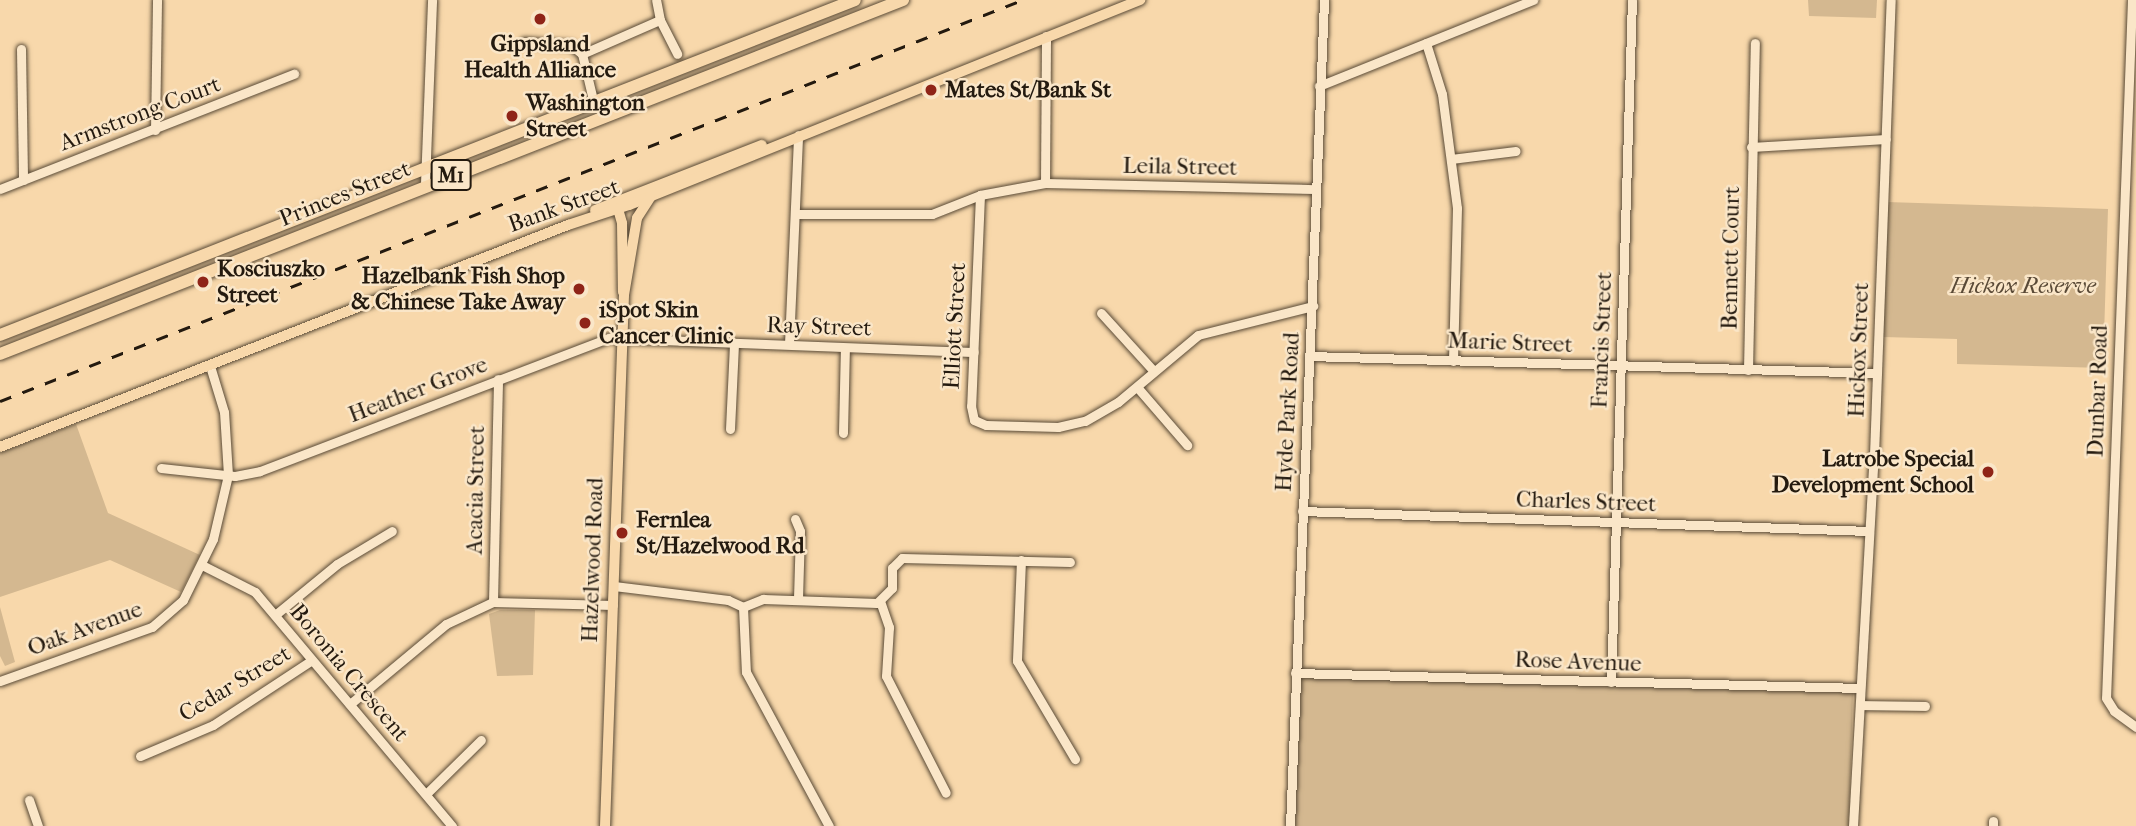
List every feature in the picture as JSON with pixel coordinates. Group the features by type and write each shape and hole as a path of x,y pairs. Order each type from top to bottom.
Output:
{"highway":[{"name":"Princes Street","path":"0,335 593,100 855,0"},
{"name":"Princes Street","path":"0,354 425,184 903,0"}],"main road":[{"name":"Bank Street","path":"0,447 568,225 651,197 798,135 1140,0"},
{"path":"623,205 722,159 798,135"},
{"path":"624,295 637,218 651,197"},
{"path":"623,205 637,218"},
{"path":"623,205 624,295"},
{"name":"Hazelwood Road","path":"605,826 624,295"}],"street":[{"path":"155,130 156,0"},
{"path":"425,184 432,0"},
{"path":"656,0 660,20 677,54"},
{"name":"Hyde Park Road","path":"1290,826 1324,0"},
{"path":"1319,86 1533,0"},
{"name":"Francis Street","path":"1611,682 1632,0"},
{"name":"Hickox Street","path":"1853,826 1877,373 1891,0"},
{"name":"Dunbar Road","path":"2132,0 2106,698 2113,711 2136,727"},
{"path":"582,54 660,20"},
{"path":"1045,183 1046,36"},
{"path":"524,42 571,44 582,54 593,100"},
{"path":"1426,43 1442,94 1457,208 1453,360"},
{"name":"Bennett Court","path":"1748,370 1755,43"},
{"path":"21,50 23,180"},
{"name":"Armstrong Court","path":"0,189 294,74"},
{"path":"789,344 798,135"},
{"path":"1751,147 1886,139"},
{"path":"1451,159 1516,151"},
{"name":"Leila Street","path":"795,214 932,214 980,195 1045,183 1315,189"},
{"name":"Elliott Street","path":"980,195 971,405 974,420 986,425 1058,427 1085,421 1137,387 1152,369 1198,335 1313,306"},
{"path":"2125,213 2136,213"},
{"path":"1101,313 1152,369"},
{"name":"Ray Street","path":"621,338 974,352"},
{"name":"Heather Grove","path":"161,468 228,475 260,471 602,339 621,338"},
{"path":"730,429 734,343"},
{"path":"842,433 845,348"},
{"name":"Marie Street","path":"1309,356 1877,373"},
{"name":"Oak Avenue","path":"0,681 152,627 176,610 202,565 224,504 228,475 224,412 210,366"},
{"name":"Acacia Street","path":"493,602 498,379"},
{"path":"1137,387 1187,445"},
{"name":"Charles Street","path":"1302,511 1868,531"},
{"path":"795,519 800,531 798,600"},
{"path":"275,615 337,564 392,531"},
{"path":"614,586 728,600 743,607 763,599 880,601 892,588 892,568 902,558 1070,562"},
{"path":"1021,560 1017,661 1075,759"},
{"name":"Boronia Crescent","path":"202,565 255,592 452,826"},
{"path":"880,601 889,627 886,676 946,793"},
{"path":"350,705 446,624 493,602 613,605"},
{"path":"743,607 746,672 828,826"},
{"name":"Cedar Street","path":"140,756 214,725 312,660"},
{"name":"Rose Avenue","path":"1295,673 1860,688"},
{"path":"1860,705 1925,706"},
{"path":"426,794 481,740"},
{"path":"29,800 38,826"}],"green space":[{"path":"1808,0 1877,0 1876,18 1809,16"},
{"name":"Hickox Reserve","path":"1887,202 2108,209 2103,368 1957,364 1957,339 1883,337"},
{"path":"76,424 108,513 200,555 181,592 110,560 0,597 0,453"},
{"path":"0,607 15,662 5,666 0,656"},
{"path":"500,610 535,610 533,675 497,676 489,614"},
{"path":"1296,674 1853,692 1849,826 1292,826"}],"railway":[{"path":"0,401 1022,0"}],"place":[{"name":"Gippsland Health Alliance","path":"540,19"},
{"name":"Mates St/Bank St","path":"931,90"},
{"name":"Washington Street","path":"512,116"},
{"name":"Kosciuszko Street","path":"203,282"},
{"name":"Hazelbank Fish Shop & Chinese Take Away","path":"579,289"},
{"name":"iSpot Skin Cancer Clinic","path":"585,323"},
{"name":"Latrobe Special Development School","path":"1988,472"},
{"name":"Fernlea St/Hazelwood Rd","path":"622,533"}]}
